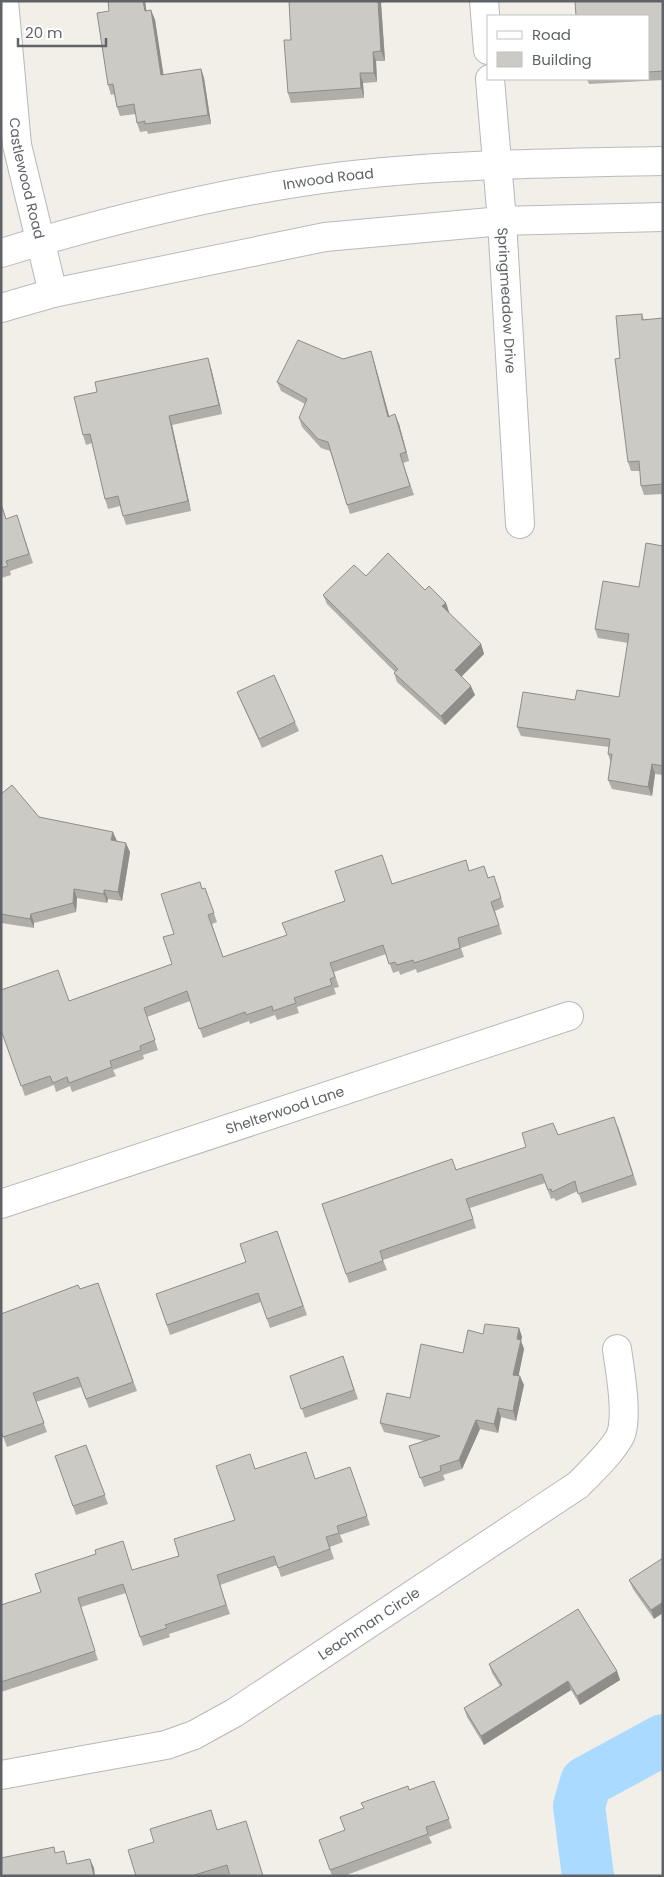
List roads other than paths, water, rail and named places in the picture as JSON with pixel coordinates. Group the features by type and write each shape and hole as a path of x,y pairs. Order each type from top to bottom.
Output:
{"street":[{"name":"Castlewood Road","path":"4,1 17,145 53,293"},
{"path":"484,1 487,38"},
{"name":"Springmeadow Drive","path":"490,80 502,221 520,524"},
{"name":"Inwood Road","path":"1,253 194,201 344,176 498,164 663,161"},
{"path":"1,308 53,293 325,237 502,221 663,217"},
{"name":"Shelterwood Lane","path":"1,1204 569,1016"},
{"name":"Leachman Circle","path":"1,1775 166,1744 194,1735 234,1713 578,1485 605,1457 622,1432 623,1390 617,1349"}],"waterway":[{"path":"588,1876 579,1806 586,1782 663,1740"}]}
